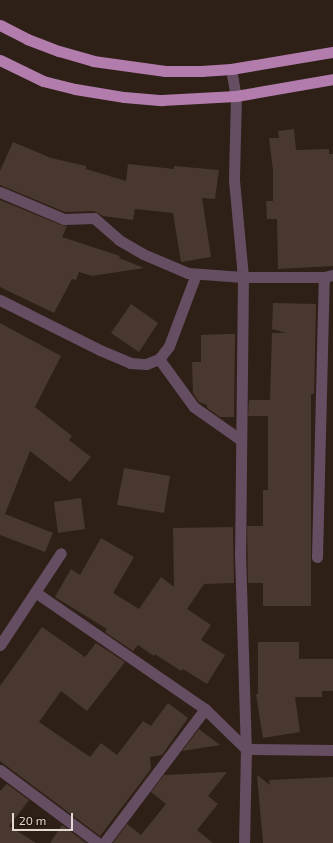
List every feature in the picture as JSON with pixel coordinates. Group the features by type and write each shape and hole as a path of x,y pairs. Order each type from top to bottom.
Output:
{"highway":[{"path":"0,25 33,42 92,61 165,71 201,72 231,69 333,52"},
{"path":"0,60 43,81 75,89 124,97 162,100 236,96 333,79"}],"street":[{"path":"231,69 236,96 234,180 244,277 240,552 246,749 244,843"},
{"path":"0,192 64,219 94,218 119,240 143,254 188,273 244,277 328,276 317,557"},
{"path":"0,300 130,363 146,364 159,359 169,346 196,274"},
{"path":"159,359 194,407 241,440"},
{"path":"0,645 61,554"},
{"path":"35,592 205,709 246,749 333,750"},
{"path":"104,843 205,709"},
{"path":"0,770 98,843"}],"building":[{"path":"294,129 296,150 329,149 329,154 333,154 333,266 278,269 277,219 267,219 266,201 273,201 273,170 269,138 279,138 278,131"},
{"path":"13,142 51,158 86,166 86,169 126,181 128,164 174,169 174,166 219,170 215,199 202,198 211,257 181,262 173,213 135,209 133,220 103,216 94,211 65,212 0,185 0,171"},
{"path":"0,200 61,225 67,226 62,237 120,256 119,258 144,268 92,276 79,272 76,280 72,279 54,313 0,287"},
{"path":"273,303 316,304 314,394 311,394 311,606 263,606 263,583 248,583 247,526 263,526 263,490 268,490 268,416 248,416 249,400 270,400 272,333 286,333 272,329"},
{"path":"131,304 158,323 139,352 111,333"},
{"path":"0,323 61,356 35,407 72,436 69,440 91,457 70,482 30,451 5,514 53,533 45,552 0,535"},
{"path":"235,334 234,417 220,417 207,408 207,405 199,402 193,393 192,362 201,362 201,335"},
{"path":"124,468 170,476 164,513 117,505"},
{"path":"81,498 85,529 58,533 54,502"},
{"path":"233,527 234,583 204,584 187,609 211,625 201,640 225,655 207,684 183,669 181,671 155,654 154,656 138,645 133,651 105,632 107,629 55,597 71,569 80,575 101,538 134,557 113,593 139,609 161,577 174,587 173,528"},
{"path":"42,627 85,657 96,643 125,662 87,711 61,691 39,722 90,757 101,743 117,755 143,721 151,726 168,703 188,718 162,755 150,757 151,769 100,836 0,761 0,686"},
{"path":"258,642 299,642 299,659 333,659 333,691 322,691 322,697 295,697 300,732 263,738 256,694 258,694"},
{"path":"199,729 220,745 182,751"},
{"path":"227,772 208,796 218,804 197,830 213,843 113,843 127,824 141,835 166,804 151,792 164,775"},
{"path":"257,775 270,785 269,780 333,777 333,843 263,843"},
{"path":"7,784 29,800 9,826 36,843 0,843 0,791"},
{"path":"62,825 86,843 50,843"}]}
